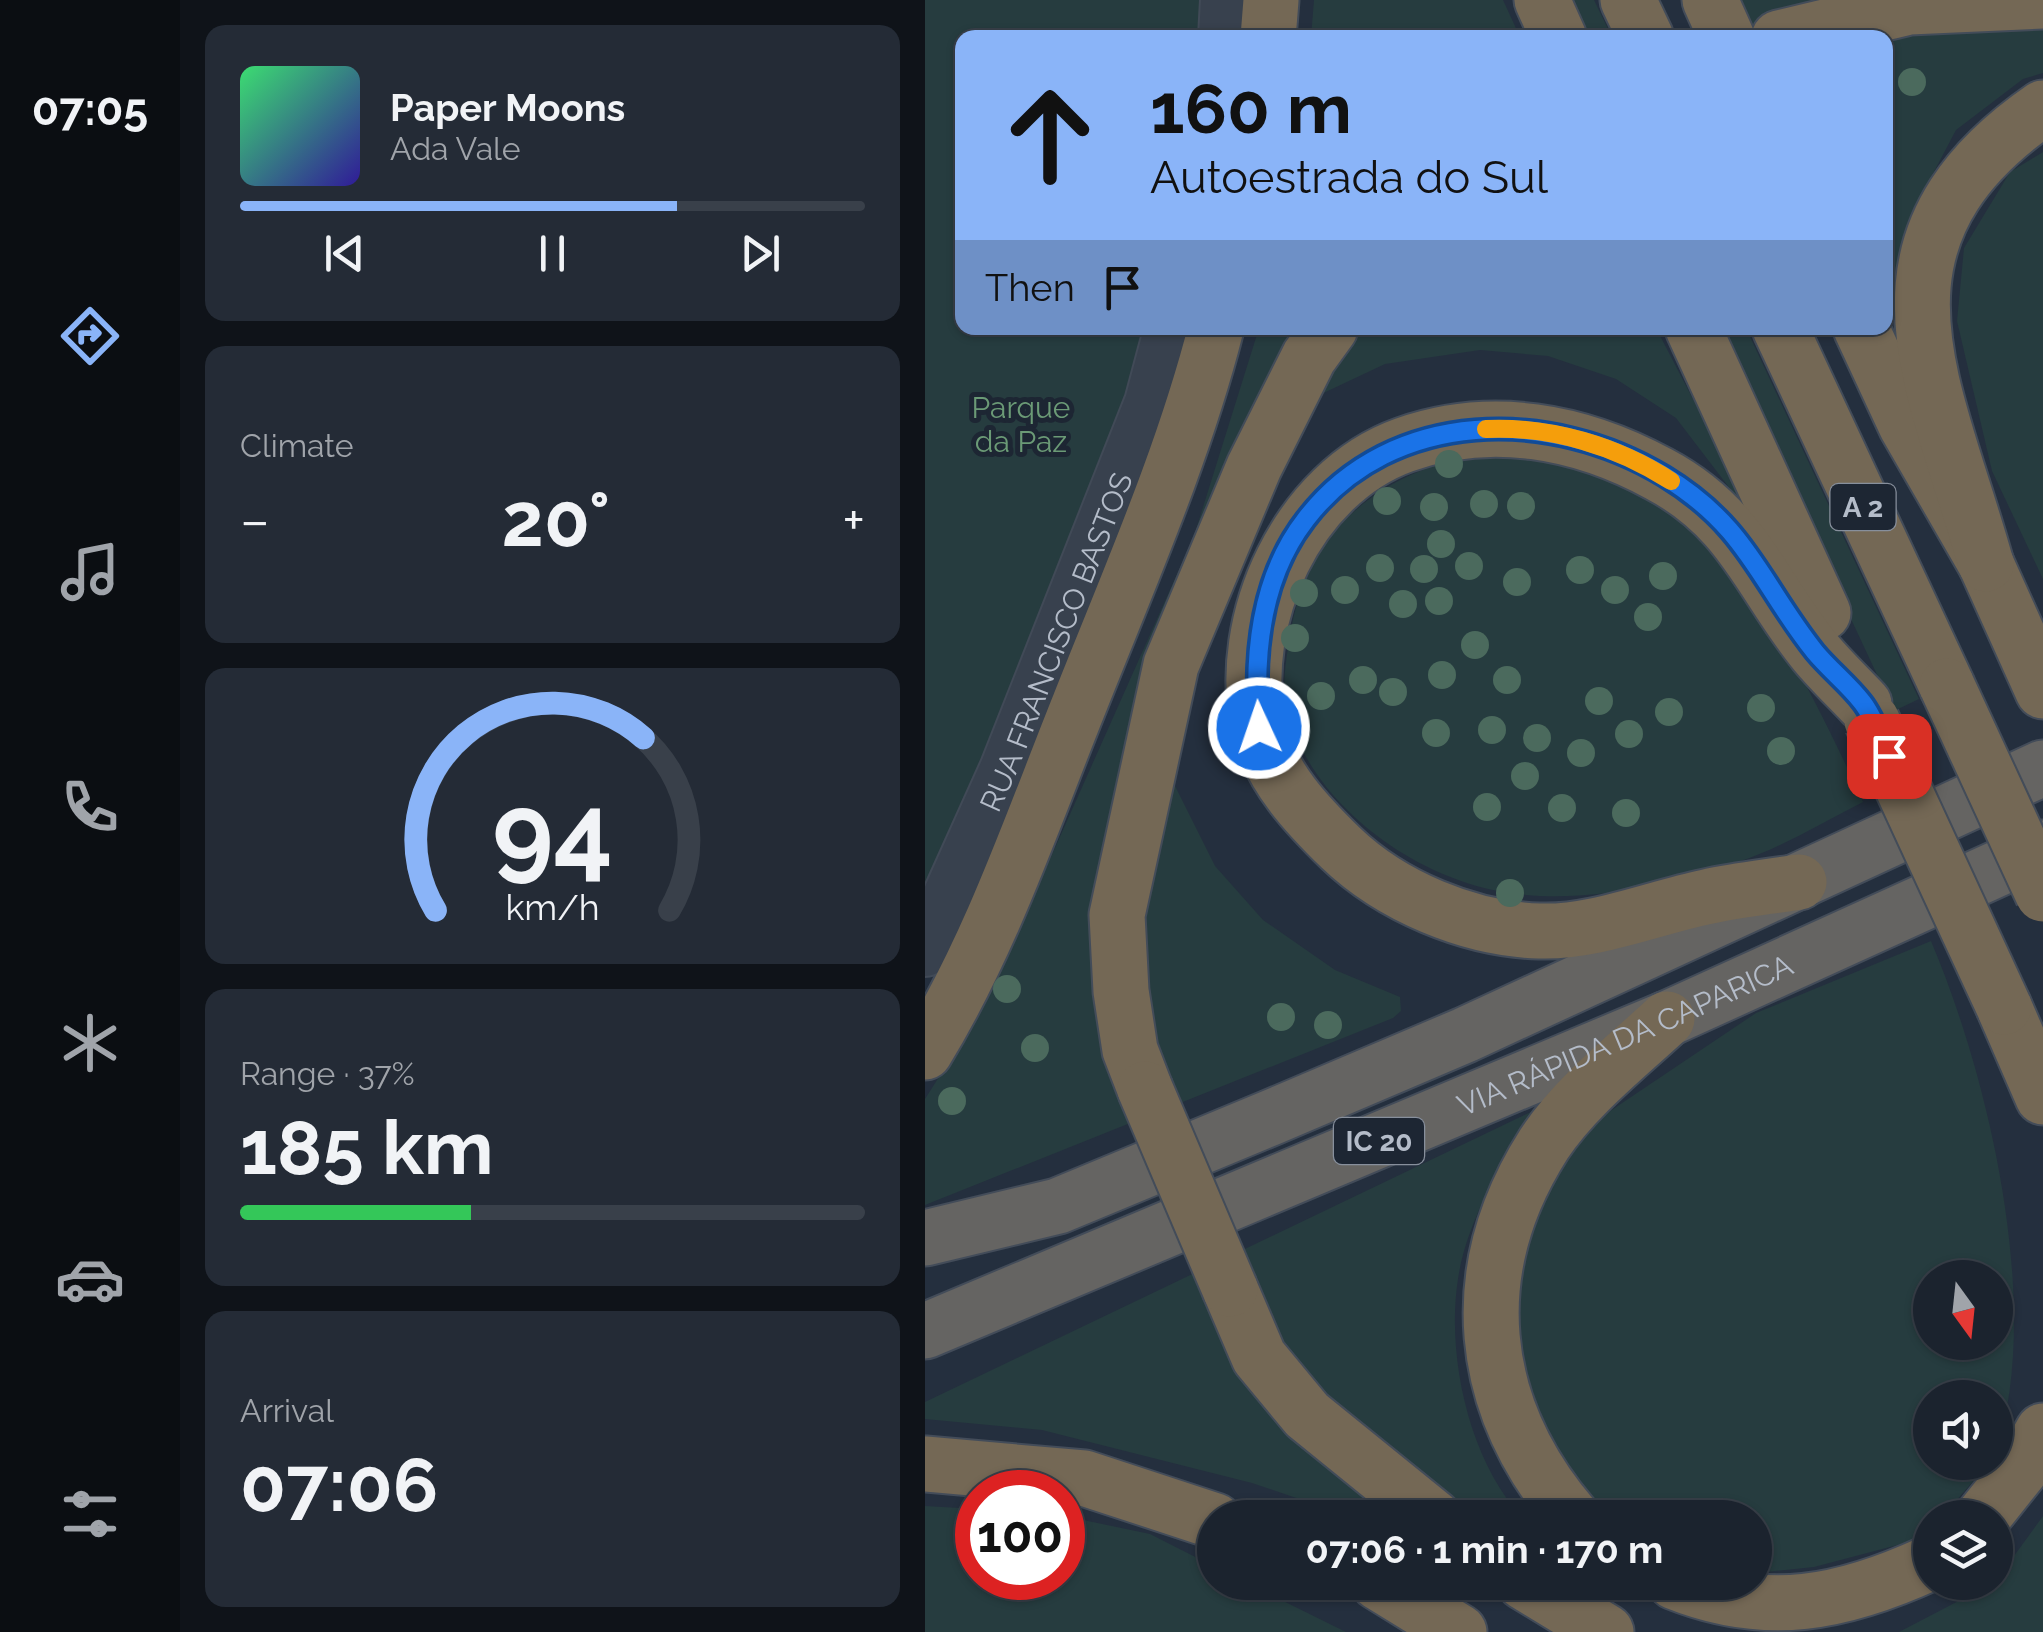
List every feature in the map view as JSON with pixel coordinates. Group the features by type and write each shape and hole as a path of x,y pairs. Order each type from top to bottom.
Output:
{"highway":[{"path":"1269,30 1271,0"},
{"path":"1542,0 1555,30"},
{"path":"1798,30 1909,7 2043,1"},
{"path":"1986,564 1957,462 1933,400 1923,356 1922,290 1936,233 1958,184 1999,138 2043,108"},
{"path":"925,1052 960,990 1010,878 1165,487 1215,335"},
{"path":"1325,335 1309,357 1254,467 1171,665 1117,915 1121,991 1131,1050 1145,1088 1259,1357 1307,1416 1411,1500"},
{"name":"A 2","path":"1696,335 2043,1097"},
{"name":"A 2","path":"1783,335 2043,894"},
{"path":"1864,335 1905,425 1986,564 2035,675"},
{"path":"1799,882 1541,931 1492,925 1388,885 1319,826 1273,764 1259,728 1256,692 1257,653 1270,590 1306,519 1366,466 1401,445 1471,429 1540,430 1607,449 1661,474 1722,520 1755,559 1815,651 1868,712"},
{"name":"IC 20","path":"925,1238 1058,1206 1465,1035 2043,768"},
{"name":"VIA RÁPIDA DA CAPARICA","path":"925,1332 1667,1019 2043,848"},
{"path":"1558,1500 1542,1481 1498,1387 1490,1332 1493,1282 1518,1192 1545,1142 1667,1019"},
{"path":"925,1276 1058,1206"},
{"path":"925,1364 1091,1264"},
{"path":"1997,1500 2021,1470 2043,1431"},
{"path":"925,1464 1084,1478 1197,1515"},
{"path":"1746,1600 1795,1602 1841,1598 1913,1570"},
{"path":"1407,1600 1459,1632"},
{"path":"1554,1600 1607,1632"}],"street":[{"path":"1225,30 1227,0"},
{"name":"RUA FRANCISCO BASTOS","path":"925,950 1006,770 1151,403 1169,335"}],"green space":[{"name":"Parque da Paz","path":"925,0 1204,0 1203,30 955,30 955,335 1149,335 1125,415 925,918"},
{"path":"1314,0 1503,0 1517,30 1312,30"},
{"path":"1563,0 1594,0 1609,30 1577,30"},
{"path":"1741,0 2043,0 2043,73 2023,79 1956,130 1918,202 1894,317 1893,30 1756,30"},
{"path":"2043,152 2043,579 1992,471 1957,321 1964,248 2010,172"},
{"path":"1257,335 1660,335 1760,528 1676,418 1616,379 1548,356 1480,350 1385,364 1298,405 1245,450 1172,780 1215,866 1263,920 1335,970 1400,997 1401,1011 1393,1018 925,1205 925,1099 972,1025 1009,951 1194,536"},
{"path":"1718,335 1749,335 1919,699 1894,711"},
{"path":"1498,452 1620,481 1665,502 1685,517 1739,577 1787,650 1863,802 1772,849 1714,870 1656,885 1568,896 1510,893 1439,872 1405,855 1344,807 1319,778 1300,746 1285,702 1290,636 1299,597 1314,562 1359,507 1389,486 1422,470"},
{"path":"1931,941 1973,1062 1991,1130 2011,1260 1913,1260 1913,1360 2012,1360 2010,1380 1913,1380 1913,1480 1974,1480 1957,1500 1913,1500 1913,1541 1814,1567 1772,1571 1772,1500 1586,1500 1545,1438 1516,1370 1509,1296 1529,1230 1579,1132 1756,1013"},
{"path":"1533,1111 1498,1171 1469,1235 1455,1309 1455,1340 1466,1405 1488,1467 1509,1500 1302,1500 1252,1483 1042,1430 925,1419 925,1402"},
{"path":"925,1506 955,1508 955,1600 1085,1600 1085,1520 1150,1534 1197,1558 1197,1600 1281,1600 1346,1632 925,1632"},
{"path":"2043,1516 2043,1632 1899,1632 1960,1600 2013,1600 2013,1557"}],"slow traffic":[{"path":"1486,429 1540,430 1576,439 1607,449 1671,481"}],"route":[{"path":"1259,728 1256,692 1261,622 1285,555 1306,519 1366,466 1401,445 1471,429 1505,428 1540,430 1607,449 1661,474 1722,520 1755,559 1815,651 1864,704 1889,756"}]}
